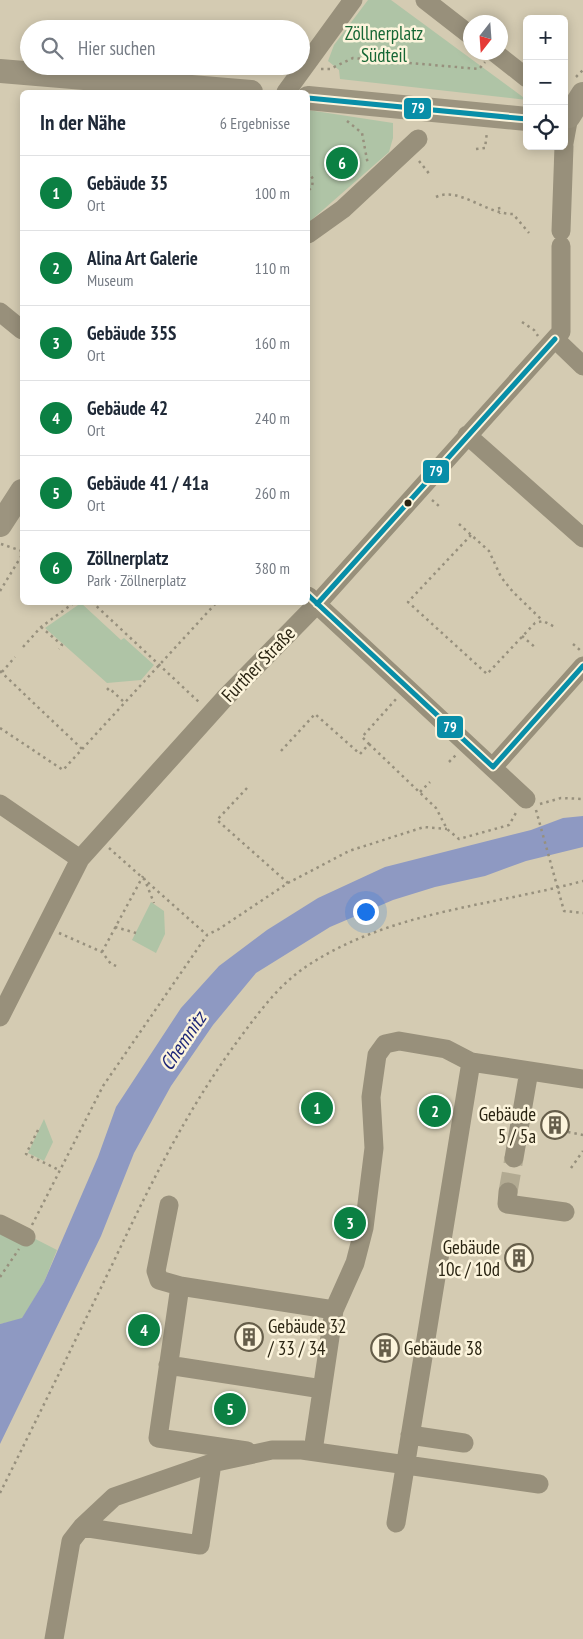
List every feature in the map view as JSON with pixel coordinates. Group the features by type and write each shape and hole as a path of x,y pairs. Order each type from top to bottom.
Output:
{"main road":[{"path":"0,71 20,73"},
{"path":"48,75 227,90"},
{"path":"576,118 577,88"},
{"path":"310,98 523,119"},
{"path":"0,524 20,493"}],"street":[{"path":"310,58 353,0"},
{"path":"425,0 463,30"},
{"path":"503,60 523,75"},
{"path":"287,90 298,75"},
{"path":"568,135 576,118"},
{"path":"310,233 343,208 380,176 418,139"},
{"path":"564,150 561,332 551,344 583,366"},
{"path":"0,312 20,328"},
{"name":"Further Straße","path":"312,599 551,344"},
{"path":"467,435 583,538"},
{"path":"312,599 494,767 526,804"},
{"name":"Further Straße","path":"0,1017 44,926 80,859 307,605"},
{"path":"494,767 583,666"},
{"path":"0,804 80,859"},
{"path":"313,1451 334,1310 355,1263 364,1228 374,1148 371,1097 377,1055 386,1044 399,1041 446,1048 471,1062 583,1079"},
{"path":"396,1524 471,1062"},
{"path":"514,1158 529,1071"},
{"path":"508,1192 506,1204 565,1212"},
{"path":"169,1205 156,1271 159,1280 180,1286 334,1310"},
{"path":"0,1224 26,1237"},
{"path":"180,1286 158,1438 259,1453"},
{"path":"168,1365 322,1389"},
{"path":"410,1434 464,1443"},
{"path":"54,1639 69,1547 97,1503 212,1463 284,1449 313,1451 539,1484"},
{"path":"82,1527 200,1546 212,1463"}],"path":[{"path":"310,69 330,69 353,58 478,69 487,60"},
{"path":"577,88 583,70"},
{"path":"333,101 332,113 350,122 362,133 367,164 380,176"},
{"path":"476,149 485,148 488,116"},
{"path":"419,161 431,176"},
{"path":"310,174 313,179 310,189"},
{"path":"436,197 447,193 475,202 500,214 513,214 529,233"},
{"path":"499,207 500,214"},
{"path":"522,322 551,344"},
{"path":"459,524 489,551 501,577 513,592 544,621 555,627"},
{"path":"471,535 408,602 487,674 522,635 535,623 544,621"},
{"path":"0,543 20,550"},
{"path":"0,591 20,558"},
{"path":"22,647 41,627 71,605"},
{"path":"95,605 211,714"},
{"path":"0,728 63,770 214,605"},
{"path":"41,627 62,646 59,649"},
{"path":"522,635 536,648"},
{"path":"573,644 583,654"},
{"path":"15,657 1,672 82,749"},
{"path":"107,690 108,688 125,703"},
{"path":"407,688 362,737 436,808 447,829 459,839 509,825 526,804 561,798 583,799"},
{"path":"281,750 315,714 360,754 369,744"},
{"path":"420,792 430,782"},
{"path":"247,788 217,820 288,883"},
{"path":"537,815 564,911 583,914"},
{"path":"0,1277 26,1237 103,1086 207,935 288,883 349,851 424,827 447,829"},
{"path":"98,839 143,876 207,935"},
{"path":"143,876 154,903"},
{"path":"102,952 143,876"},
{"path":"0,1493 171,1144 215,1071 268,999 310,964 345,945 393,926 442,911 583,881"},
{"path":"44,926 102,952 111,964 119,968"},
{"path":"115,927 136,933"},
{"path":"38,1130 26,1154 60,1170"},
{"path":"568,1132 583,1134"},
{"path":"571,1168 583,1151"}],"green space":[{"name":"Zöllnerplatz Südteil","path":"368,0 391,0 463,53 463,60 473,60 523,97 523,100 340,79 339,70 328,61 334,45"},
{"path":"310,110 393,123 393,138 389,152 310,221"},
{"path":"78,605 83,605 121,640 124,638 154,665 141,680 107,683 45,628"},
{"path":"151,902 164,911 165,934 156,953 132,940"},
{"path":"44,1119 53,1142 44,1161 28,1153"},
{"path":"0,1221 57,1250 44,1282 22,1319 0,1324"}],"water":[{"name":"Chemnitz","path":"583,816 583,847 526,861 485,876 435,887 393,900 330,927 256,973 213,1025 171,1086 134,1153 101,1236 0,1444 0,1324 22,1318 44,1282 98,1157 116,1107 181,1008 219,966 267,930 318,898 385,867 531,830 563,818"}],"tunnel":[{"path":"508,1192 514,1158"}],"transit line":[{"name":"79","path":"310,98 523,119"},
{"name":"79","path":"317,604 555,339"},
{"name":"79","path":"310,597 493,767 583,666"}],"place":[{"name":"Zöllnerplatz","path":"342,163"},
{"name":"Gebäude 35","path":"317,1108"},
{"name":"Alina Art Galerie","path":"435,1111"},
{"name":"Gebäude 5 / 5a","path":"555,1125"},
{"name":"Gebäude 35S","path":"350,1223"},
{"name":"Gebäude 10c / 10d","path":"519,1258"},
{"name":"Gebäude 42","path":"144,1330"},
{"name":"Gebäude 32 / 33 / 34","path":"249,1337"},
{"name":"Gebäude 38","path":"385,1348"},
{"name":"Gebäude 41 / 41a","path":"230,1409"}]}
